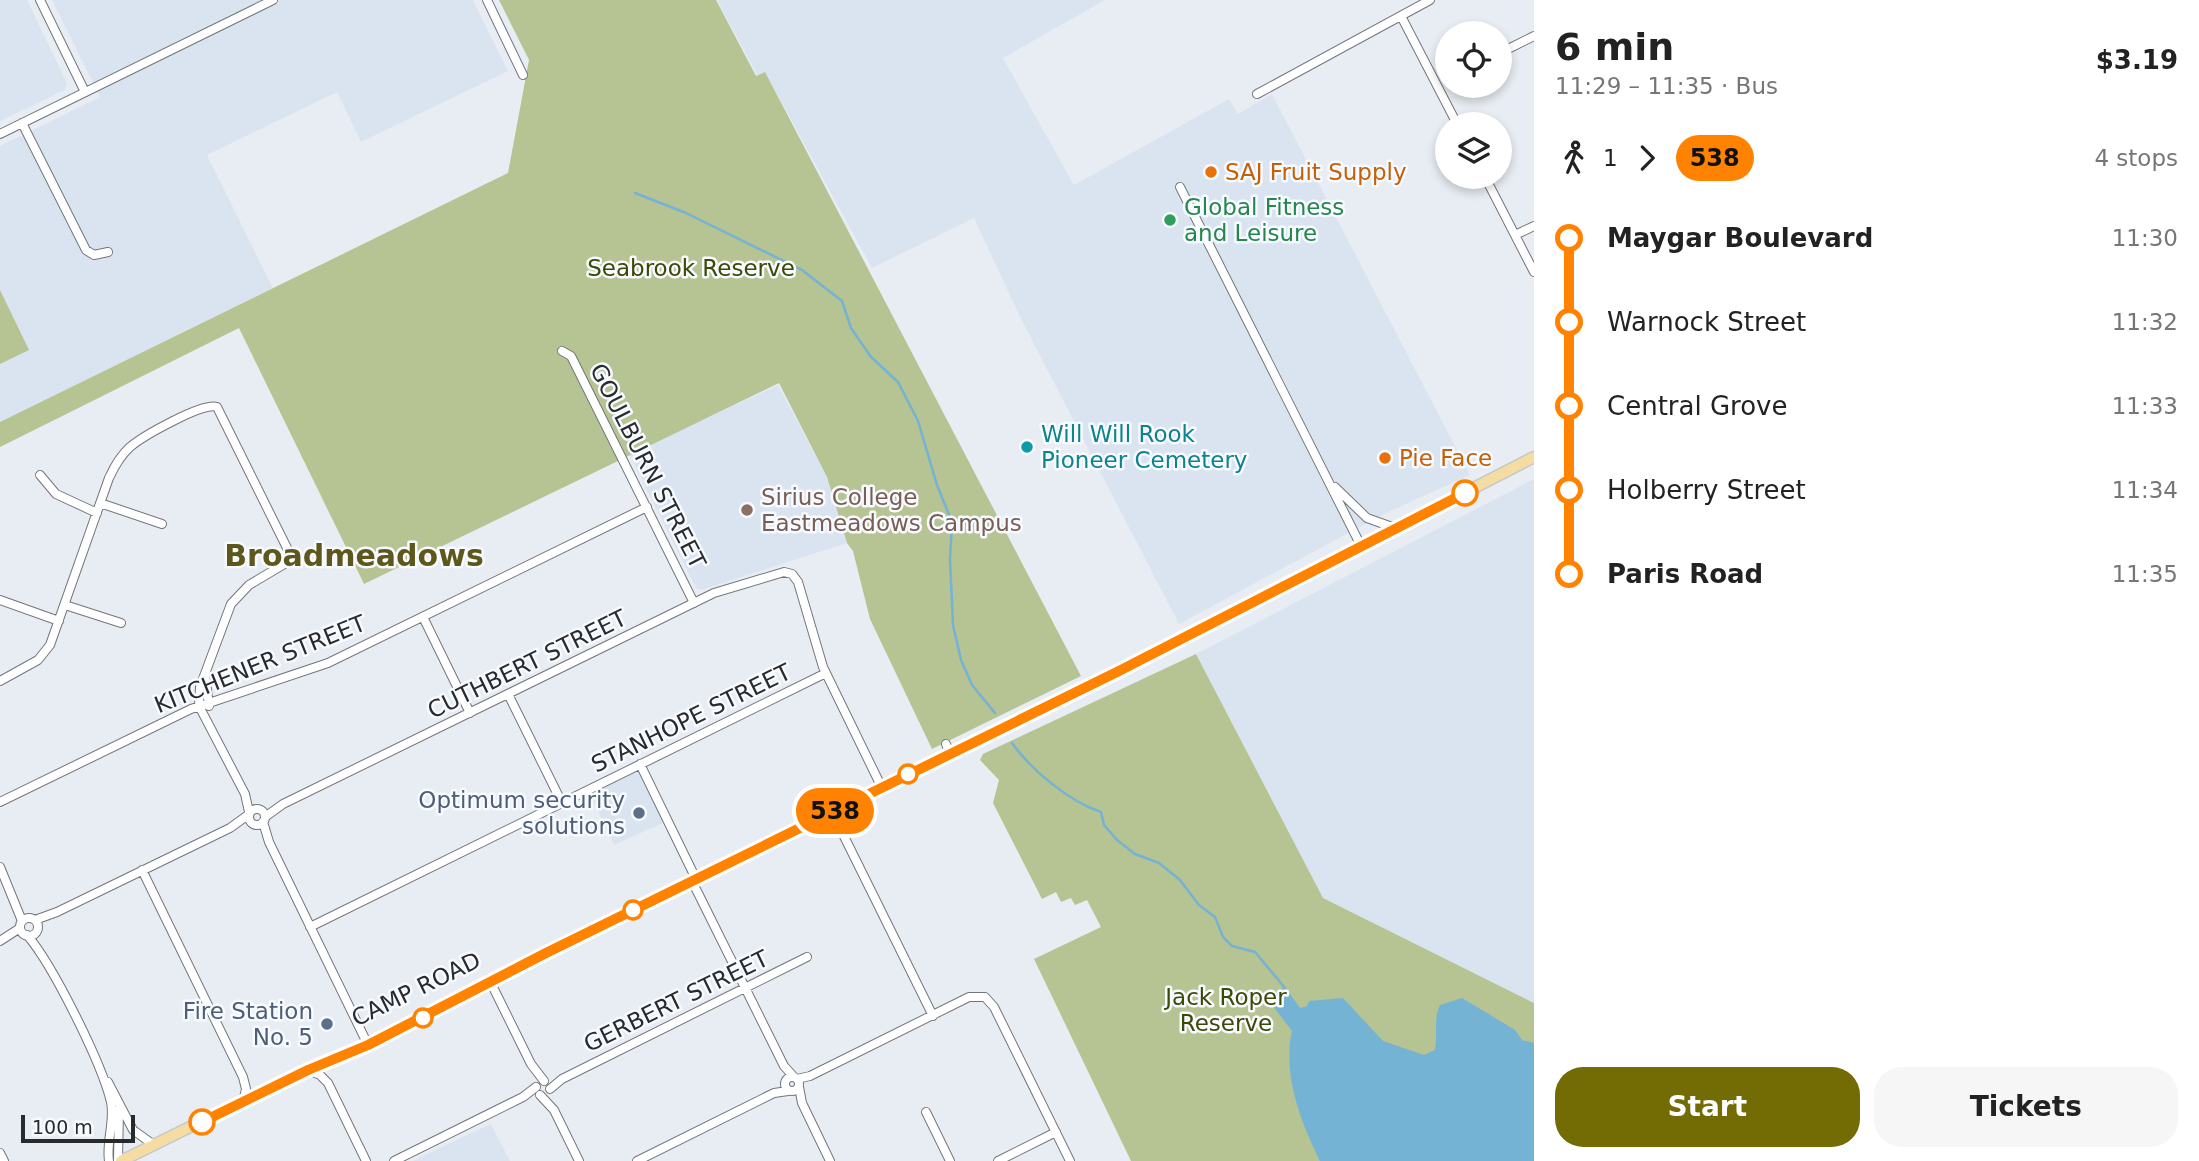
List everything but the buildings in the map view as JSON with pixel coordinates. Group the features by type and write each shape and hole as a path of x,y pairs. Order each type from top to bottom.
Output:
{"main road":[{"name":"CAMP ROAD","path":"120,1161 882,788 948,749 1361,546 1534,457"},
{"name":"CAMP ROAD","path":"308,1070 329,1063 366,1042"}],"street":[{"path":"40,0 85,92"},
{"path":"0,134 273,0"},
{"path":"487,0 523,75"},
{"path":"1257,94 1430,0"},
{"path":"1401,16 1435,82"},
{"path":"1512,47 1534,36"},
{"path":"22,123 86,250 94,255 108,252"},
{"path":"1180,187 1361,546"},
{"path":"1491,189 1534,272"},
{"path":"1515,235 1534,226"},
{"name":"GOULBURN STREET","path":"562,351 571,356 694,603"},
{"path":"0,681 38,660 50,645 117,462 137,441 207,406 221,411 290,554 286,563 255,580 236,597 224,620 200,687 199,706 210,722 366,1042"},
{"path":"40,475 56,494 97,513"},
{"path":"1326,477 1367,518 1395,528"},
{"path":"100,503 162,524"},
{"name":"KITCHENER STREET","path":"0,802 199,706 328,663 647,507"},
{"name":"CUTHBERT STREET","path":"2,940 730,587 778,573 792,574 800,588 826,673"},
{"path":"0,600 59,621"},
{"path":"65,605 121,624"},
{"path":"423,617 470,713"},
{"path":"826,673 882,788"},
{"name":"STANHOPE STREET","path":"310,927 826,673"},
{"path":"205,674 210,722"},
{"path":"508,694 562,803"},
{"path":"640,764 830,1161"},
{"path":"832,812 933,1016"},
{"path":"0,867 119,1106 138,1136 154,1145"},
{"path":"142,870 243,1077 246,1089 243,1102"},
{"name":"GERBERT STREET","path":"394,1161 807,957"},
{"path":"490,981 579,1161"},
{"path":"637,1161 974,996 985,997 994,1007 1070,1161"},
{"path":"329,1063 326,1072 328,1083 366,1161"},
{"path":"308,1070 320,1075 328,1083"},
{"path":"102,1075 112,1108 109,1161"},
{"path":"243,1077 251,1087 264,1091"},
{"path":"119,1106 120,1161"},
{"path":"926,1112 950,1161"},
{"path":"998,1161 1056,1132"},
{"path":"0,1153 4,1161"}],"shaded area":[{"path":"0,0 27,0 67,83 65,90 0,121"},
{"path":"52,0 473,0 508,71 361,142 337,92 207,155 273,288 0,422 0,146 100,97"},
{"path":"717,0 1105,0 1003,58 1074,185 1229,99 1238,114 1272,94 1470,475 1384,514 1179,624 1021,319 974,218 872,268 765,72 757,75"},
{"name":"Sirius College Eastmeadows Campus","path":"778,385 827,477 847,543 701,590 696,588 629,454"},
{"path":"1534,479 1534,1003 1323,898 1196,654"},
{"path":"640,764 667,821 614,845 588,790"},
{"path":"491,1124 510,1161 413,1161 460,1138"}],"green space":[{"name":"Seabrook Reserve","path":"499,0 716,0 756,76 765,72 1081,676 932,749 870,619 853,551 847,543 827,477 779,383 364,584 239,328 0,447 0,422 508,173 529,60"},
{"path":"0,290 29,350 0,364"},
{"name":"Jack Roper Reserve","path":"1196,654 1323,898 1534,1003 1534,1161 1131,1161 1034,959 1101,927 1087,900 1075,905 1071,898 1061,902 1056,892 1042,899 993,803 999,780 980,760 983,754"}],"water":[{"path":"1285,987 1300,1008 1307,1006 1309,1001 1343,998 1383,1041 1424,1055 1435,1050 1440,1005 1462,998 1515,1030 1522,1040 1534,1043 1534,1161 1320,1161 1300,1115 1291,1081 1289,1064 1292,1031 1270,1002 1270,995"}],"waterway":[{"path":"635,193 686,213 802,270 842,301 851,328 871,357 898,382 918,421 937,485 952,522 950,559 953,625 961,660 972,685 995,713"},
{"path":"1012,743 1052,784 1077,801 1101,812 1104,825 1117,840 1135,854 1159,863 1180,880 1199,905 1215,917 1223,937 1232,946 1255,952 1285,988"}],"bus line":[{"name":"538","path":"202,1122 491,984 546,953 1119,671 1465,493"}],"place":[{"name":"SAJ Fruit Supply","path":"1211,172"},
{"name":"Global Fitness and Leisure","path":"1170,220"},
{"name":"Will Will Rook Pioneer Cemetery","path":"1027,447"},
{"name":"Pie Face","path":"1385,458"},
{"name":"Sirius College Eastmeadows Campus","path":"747,510"},
{"name":"Optimum security solutions","path":"639,813"},
{"name":"Fire Station No. 5","path":"327,1024"}],"district":[{"name":"Broadmeadows","path":"354,556"}]}
